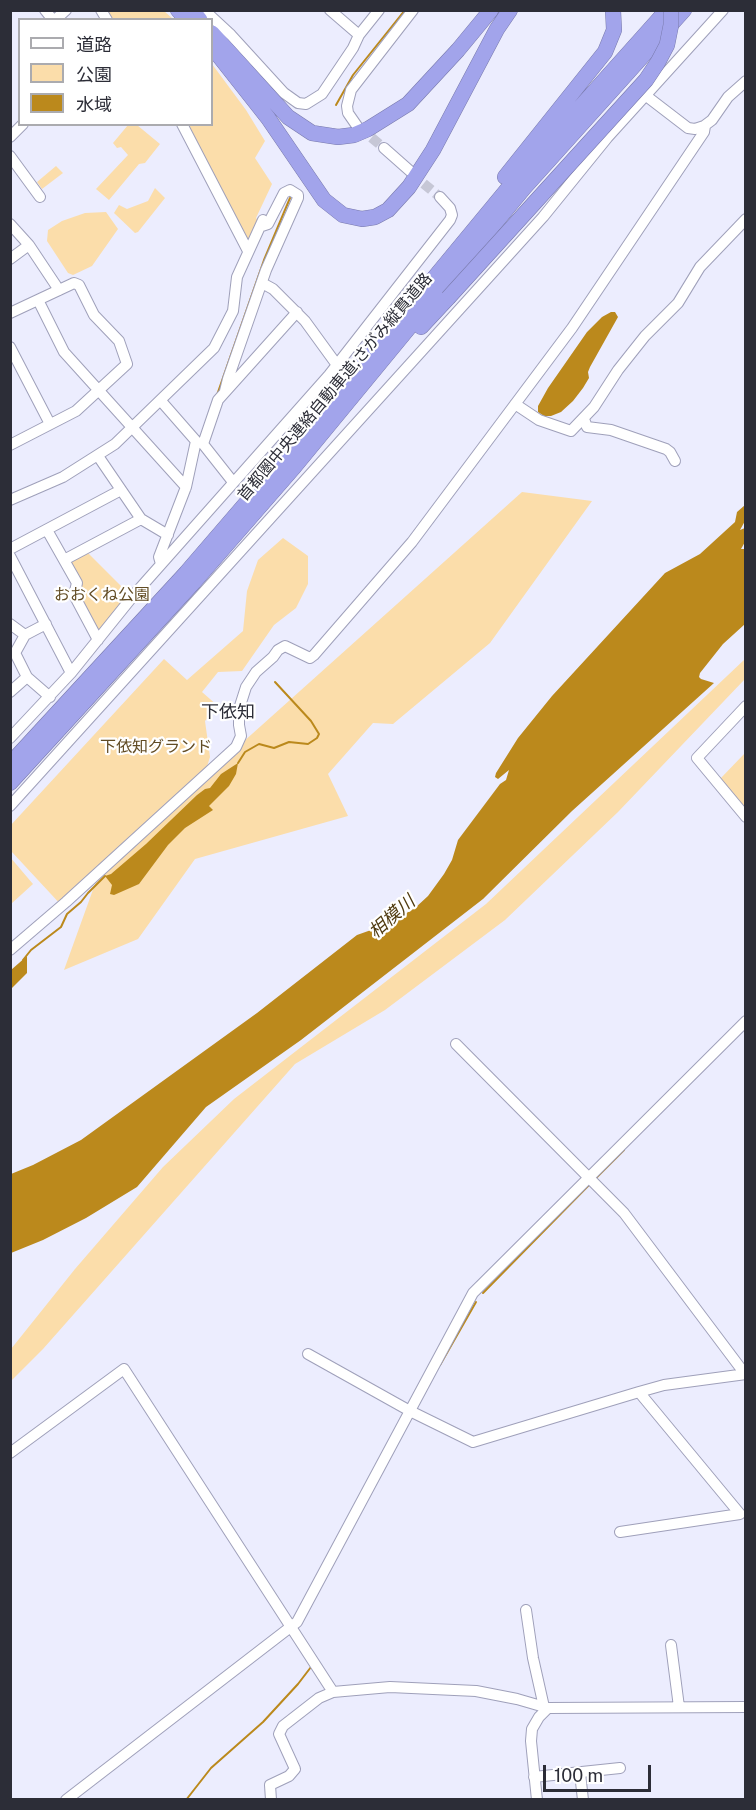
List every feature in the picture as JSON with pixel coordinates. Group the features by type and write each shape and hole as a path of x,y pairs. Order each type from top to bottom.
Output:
{"highway":[{"path":"213,34 281,110 296,123 320,136 338,137 354,135 368,129 408,104 491,10"},
{"path":"213,48 268,118 324,200 342,215 362,219 375,217 388,210 409,187 433,150 497,29 510,10"},
{"path":"420,293 478,212 605,52 614,30 613,10"},
{"path":"295,466 646,80 667,45 671,25 669,10"},
{"name":"首都圏中央連絡自動車道;さがみ縦貫道路","path":"10,764 186,573 291,451 522,171 669,10"},
{"name":"首都圏中央連絡自動車道;さがみ縦貫道路","path":"10,783 142,641 295,466 517,196 684,10"}],"street":[{"path":"330,10 359,35"},
{"path":"213,19 284,93 298,103 306,104 322,94 359,35 379,10"},
{"path":"357,126 348,113 347,106 351,90 413,10"},
{"path":"10,806 543,217 645,95 723,10"},
{"path":"10,950 236,747 241,736 239,709 249,681 281,647 289,647 310,658 322,648 412,542 572,328 637,235 704,132 705,126 728,97 746,81"},
{"path":"645,95 687,127 695,129 705,126"},
{"path":"183,126 248,251"},
{"path":"687,127 690,151"},
{"path":"384,148 410,171"},
{"path":"10,156 40,197"},
{"path":"10,500 63,477 98,456 161,401 214,348 233,311 237,277 248,251 262,223 268,224 284,193 290,190 298,195 298,198 262,283 225,391"},
{"path":"10,738 50,697 161,564 337,365 450,220 452,215 450,207 440,198"},
{"path":"515,404 539,420 571,431 594,407 618,370 645,336 678,303 700,267 746,219"},
{"path":"10,224 29,245 59,290"},
{"path":"10,259 29,245"},
{"path":"10,313 74,283 79,285 94,315 119,341 127,364 76,411 10,445"},
{"path":"262,283 273,289 297,312 337,365"},
{"path":"38,300 63,351 186,487"},
{"path":"233,482 203,444 218,400 297,312"},
{"path":"10,347 50,424"},
{"path":"161,401 196,441 186,487 159,557 161,564"},
{"path":"584,418 587,427 611,430 666,449 675,461"},
{"path":"98,456 141,519 168,535"},
{"path":"10,549 121,490"},
{"path":"64,560 141,519"},
{"path":"48,530 77,583 74,595 99,640"},
{"path":"10,556 71,673"},
{"path":"10,624 25,635"},
{"path":"46,624 25,635 15,653 27,677 50,697"},
{"path":"10,692 27,677"},
{"path":"746,706 697,758 746,817"},
{"path":"66,1800 297,1622 473,1293 746,1021"},
{"path":"308,1354 410,1411 473,1442 664,1385 745,1374 624,1213 456,1044"},
{"path":"10,1454 124,1369 333,1692"},
{"path":"620,1532 740,1514 639,1392"},
{"path":"526,1610 533,1658 546,1707 532,1729 531,1741 537,1800"},
{"path":"671,1645 679,1707"},
{"path":"271,1800 270,1785 289,1776 295,1769 279,1734 283,1726 319,1698 333,1692 390,1687 476,1691 546,1707 746,1707"},
{"path":"534,1777 620,1768"},
{"path":"580,1773 583,1800"}],"green space":[{"path":"104,11 164,11 172,18 109,18"},
{"path":"213,65 246,110 265,141 255,158 272,184 256,218 258,220 251,241 246,241 187,126 213,126"},
{"path":"127,126 138,126 160,144 145,163 139,164 109,200 96,189 128,155 121,147 117,148 113,143"},
{"path":"56,166 63,173 42,189 37,182"},
{"path":"155,188 165,198 135,233 114,213 119,205 127,209 148,201"},
{"path":"106,212 118,229 92,266 73,275 68,273 47,241 48,230 62,221 85,213"},
{"name":"下依知グランド","path":"522,492 592,501 490,643 393,724 373,723 328,774 348,816 195,859 138,939 64,970 99,873 63,907 11,851 10,826 164,659 187,680 243,631 247,591 258,560 283,538 308,556 308,584 296,608 274,625 242,671 218,672 202,692 218,706 205,721 210,757 205,773 175,803"},
{"name":"おおくね公園","path":"88,553 129,594 98,632 79,595 71,563 72,560"},
{"path":"745,659 745,679 618,812 505,920 385,1010 295,1064 43,1349 11,1381 11,1349 75,1269 163,1167 234,1099 486,904"},
{"path":"745,753 745,809 720,779"},
{"path":"10,857 33,884 11,904 10,904"}],"water":[{"path":"615,312 618,317 590,367 589,378 583,388 561,412 544,416 538,412 538,406 548,388 587,332 602,317"},
{"path":"745,505 745,521 740,530 745,528 745,542 741,549 745,549 745,624 723,644 700,673 701,679 714,683 572,811 483,899 301,1040 206,1107 137,1187 86,1218 11,1253 11,1174 81,1140 257,1013 357,935 388,924 415,908 428,896 444,874 452,860 458,840 500,784 506,780 509,770 498,779 495,777 496,773 518,738 552,696 665,573 700,554 735,522 737,512"},
{"path":"238,763 236,774 229,786 209,806 213,810 185,828 168,845 139,884 114,895 110,894 112,885 105,876 111,874 146,844 197,795 210,788 221,774"},
{"path":"27,956 27,973 11,989 11,970"}],"waterway":[{"path":"336,105 353,75 405,10"},
{"path":"217,395 264,260 290,198"},
{"path":"238,763 245,752 259,744 274,748 289,742 308,744 319,734 311,721 275,682"},
{"path":"23,960 31,950 61,927 67,914 105,876"},
{"path":"596,1178 624,1150"},
{"path":"483,1293 589,1185"},
{"path":"440,1365 476,1302"},
{"path":"186,1800 211,1768 263,1722 311,1667"}],"tunnel":[{"path":"360,128 384,148"},
{"path":"412,174 440,197"}],"district":[{"name":"下依知","path":"228,712"}],"water label":[{"name":"相模川","path":"392,917"}]}
